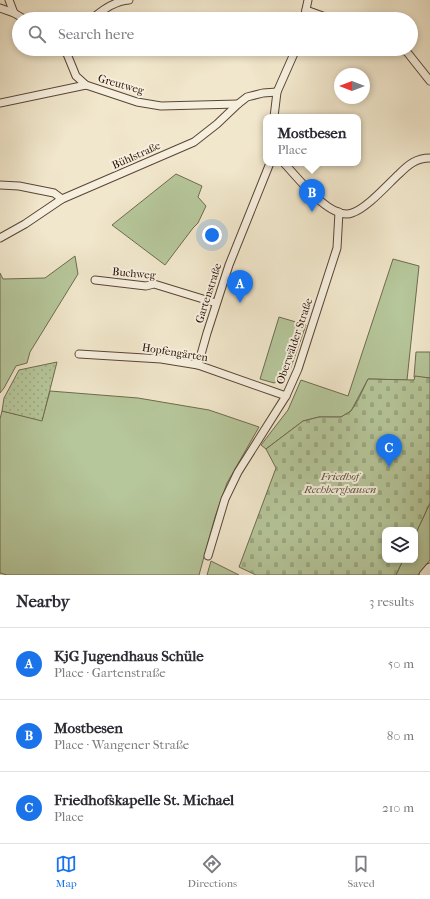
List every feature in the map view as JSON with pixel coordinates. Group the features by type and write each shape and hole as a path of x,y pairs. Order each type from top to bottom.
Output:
{"street":[{"path":"9,0 14,12"},
{"path":"102,12 123,1 130,0"},
{"path":"308,0 306,10 311,12"},
{"path":"0,8 12,12"},
{"path":"69,56 76,76 86,85"},
{"path":"274,114 277,92 293,56"},
{"path":"410,56 430,81"},
{"name":"Greutweg","path":"0,103 86,85 137,102 160,106 238,104"},
{"name":"Bühlstraße","path":"0,238 25,224 62,199 194,142 247,97 263,93 277,92"},
{"path":"287,166 328,208 351,214 361,208 405,167 416,160 430,158"},
{"name":"Gartenstraße","path":"198,365 229,265 269,166"},
{"path":"0,185 20,186 54,193 62,199"},
{"name":"Oberwälder Straße","path":"208,556 225,499 238,472 286,396 298,369 337,248 339,212"},
{"name":"Buchweg","path":"95,280 146,286 154,284 216,303"},
{"name":"Hopfengärten","path":"79,354 161,359 198,365 286,396"},
{"path":"424,575 430,568"}],"green space":[{"path":"176,174 202,186 198,197 206,206 198,223 165,265 112,225"},
{"path":"75,256 78,274 30,352 27,363 16,366 0,393 0,273 3,279 45,278"},
{"path":"393,259 419,266 407,380 368,379 351,411 341,417 319,417 303,421 266,449 261,445 288,410 301,380 348,396"},
{"path":"279,317 306,325 291,367 284,379 274,383 260,379"},
{"path":"416,352 430,352 430,378 414,377"},
{"path":"57,362 42,421 2,411 4,398 19,370"},
{"name":"Friedhof Rechberghausen","path":"415,376 430,378 430,503 418,529 418,527 382,527 382,563 402,563 396,575 256,575 239,567 276,468 266,449 303,421 319,417 341,417 351,411 368,379 414,380"},
{"path":"50,391 138,398 209,410 259,427 227,483 215,517 199,575 7,575 0,573 0,419 2,411 42,420"},
{"path":"430,503 430,560 418,575 396,575 402,563 418,563 418,529"},
{"path":"211,561 239,575 207,575"}],"place":[{"name":"Mostbesen","path":"312,212"},
{"name":"KjG Jugendhaus Schüle","path":"240,303"},
{"name":"Friedhofskapelle St. Michael","path":"389,467"}]}
